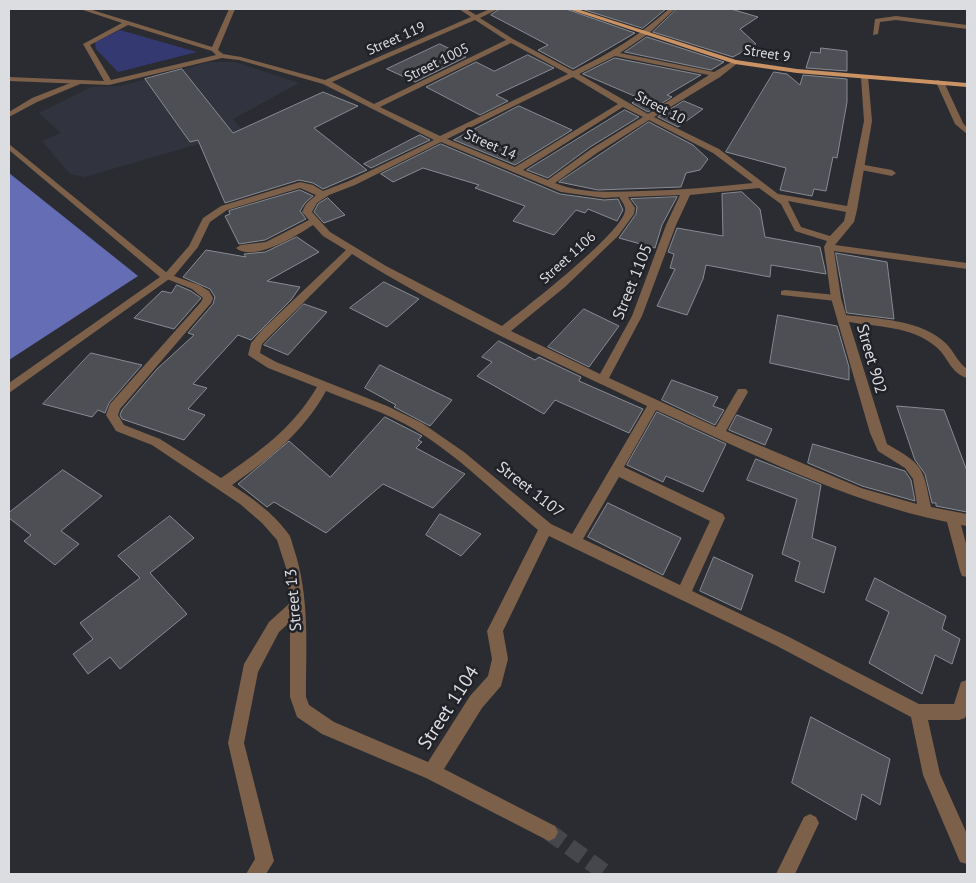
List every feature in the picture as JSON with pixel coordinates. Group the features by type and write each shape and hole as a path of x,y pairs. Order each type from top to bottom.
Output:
{"main road":[{"name":"Street 9","path":"571,9 735,62 797,72 967,85"}],"street":[{"path":"83,9 214,50 222,56"},
{"path":"214,50 232,9"},
{"name":"Street 10","path":"462,9 511,40 575,74 622,104 716,151 775,195 790,209 794,225 798,230 830,244 967,266"},
{"name":"Street 119","path":"326,82 401,51 475,16 495,9"},
{"path":"672,9 646,33 614,54 352,183 323,195 307,211 307,216 313,224 351,250 412,286 653,405 859,492 967,520"},
{"path":"874,34 877,20 896,18 967,28"},
{"path":"109,83 96,58 86,44 128,23"},
{"name":"Street 1005","path":"374,107 511,40"},
{"path":"614,54 717,74"},
{"path":"9,79 109,83 222,56"},
{"name":"Street 14","path":"222,56 255,61 326,82 420,130 515,171 548,184 576,192 622,194 686,192 760,185"},
{"path":"548,184 594,150 735,62"},
{"path":"830,244 849,222 852,210 868,121 864,78"},
{"path":"9,115 18,108 81,82"},
{"path":"940,82 960,124 967,132"},
{"path":"515,171 622,104"},
{"path":"9,146 167,277"},
{"path":"859,167 892,173"},
{"path":"9,389 167,277 193,247 206,220 224,208 300,185 310,187 323,195"},
{"name":"Street 1105","path":"603,379 638,316 671,224 686,192"},
{"name":"Street 1106","path":"502,332 561,285 615,234 629,214 630,208 622,194"},
{"path":"775,195 852,210"},
{"path":"241,248 250,250 268,245 313,224"},
{"name":"Street 902","path":"830,244 836,298 879,440 882,447 910,464 919,478 925,510"},
{"name":"Street 1107","path":"351,250 277,320 257,343 254,355 324,386 384,409 437,438 546,528 683,595 782,640 918,712"},
{"name":"Street 13","path":"167,277 185,282 206,294 208,298 206,303 114,407 112,415 120,428 156,442 246,500 283,537 293,568 298,606 298,697 303,711 328,728 432,772 549,832"},
{"path":"785,293 836,298"},
{"path":"842,318 923,334 940,344 953,365 967,374"},
{"path":"222,485 285,439 311,410 324,386"},
{"path":"719,433 742,392"},
{"path":"574,543 618,470 653,405"},
{"path":"618,470 718,518 683,595"},
{"path":"952,517 967,571"},
{"name":"Street 1104","path":"432,772 476,702 495,680 500,659 495,631 546,528"},
{"path":"255,874 265,861 236,743 250,670 274,627 298,606"},
{"path":"967,688 960,712 918,712 932,775 967,855"},
{"path":"785,874 810,823"}],"shaded area":[{"path":"120,30 197,52 118,72 96,49 95,42"},
{"path":"210,62 235,62 299,83 233,119 243,131 85,177 70,174 42,141 61,133 39,113 91,87 120,86"},
{"path":"9,173 138,276 9,360"}],"building":[{"path":"500,9 566,9 635,33 573,69 538,50 548,45 491,15"},
{"path":"582,9 666,9 643,28"},
{"path":"677,9 731,9 758,17 740,29 756,44 733,57 653,32"},
{"path":"647,37 724,62 711,70 625,52"},
{"path":"440,44 466,57 415,82 387,69"},
{"path":"821,48 847,51 847,71 806,68 811,52 820,53"},
{"path":"528,55 554,68 496,95 508,101 480,115 426,87 476,62 494,71"},
{"path":"615,58 701,75 667,95 672,97 648,112 632,103 639,98 583,74"},
{"path":"182,69 233,133 323,92 358,106 314,128 367,170 323,189 313,183 299,180 225,203 198,140 190,142 145,79"},
{"path":"774,72 787,74 800,85 803,75 847,79 847,102 837,158 833,157 826,191 814,189 812,196 780,190 786,168 726,152"},
{"path":"684,101 703,109 678,127 658,117"},
{"path":"519,106 572,130 515,165 454,140"},
{"path":"625,110 639,117 590,147 548,178 527,170"},
{"path":"649,122 693,145 708,159 700,170 686,173 681,187 598,190 559,182"},
{"path":"420,135 430,140 371,168 364,164"},
{"path":"441,144 560,194 604,200 618,199 623,210 617,221 588,209 585,213 576,210 554,235 513,221 525,206 475,188 479,185 423,168 393,182 381,174"},
{"path":"300,190 313,196 300,211 306,219 265,240 239,244 225,216 230,214 229,211"},
{"path":"742,192 760,209 765,237 820,247 826,274 771,265 770,277 706,265 703,279 687,315 657,306 675,269 670,268 674,254 668,252 677,228 723,236 722,194"},
{"path":"677,197 662,225 655,248 619,238 636,214 637,207 631,199"},
{"path":"328,198 345,215 324,223 314,212 318,204"},
{"path":"297,237 319,252 267,281 300,287 291,300 251,340 238,335 193,384 207,388 188,409 205,415 184,440 122,419 120,415 122,410 157,369 194,335 188,333 213,304 215,297 210,289 183,277 206,250 246,257 244,254 265,252"},
{"path":"836,253 887,262 894,319 847,313"},
{"path":"384,282 419,299 387,327 350,308"},
{"path":"177,285 201,298 174,329 134,318 162,291 171,293"},
{"path":"304,304 327,312 288,355 264,345"},
{"path":"584,309 619,326 589,367 548,347"},
{"path":"778,315 837,326 849,367 849,380 770,363"},
{"path":"499,341 535,360 539,357 581,377 579,381 643,409 629,433 555,400 544,414 477,376 492,362 482,357"},
{"path":"91,353 142,365 109,403 105,413 98,410 92,417 43,404"},
{"path":"380,365 452,400 430,426 394,407 396,405 365,388"},
{"path":"672,380 718,397 713,406 724,410 715,425 662,400"},
{"path":"897,406 944,410 967,471 967,512 936,506 936,503 932,503 925,474 915,460"},
{"path":"657,412 726,444 703,492 666,476 663,482 627,465"},
{"path":"737,415 772,429 765,445 729,430"},
{"path":"385,417 422,436 418,440 422,442 416,448 465,474 433,508 383,484 326,533 274,502 267,507 238,484 289,441 330,477"},
{"path":"813,444 905,471 911,480 915,501 862,486 808,463"},
{"path":"756,459 821,485 812,538 836,547 824,593 795,581 800,562 782,554 797,499 747,480"},
{"path":"63,470 102,496 61,531 79,544 55,565 24,541 31,535 9,518 9,513"},
{"path":"608,503 681,538 663,575 588,537"},
{"path":"440,514 481,534 461,556 426,535"},
{"path":"170,516 194,538 150,573 187,614 120,669 110,657 88,674 73,654 93,639 80,623 140,578 118,556"},
{"path":"714,557 753,575 741,610 700,591"},
{"path":"875,578 946,616 942,629 960,639 952,664 935,655 922,694 869,663 889,612 866,600"},
{"path":"811,717 890,759 880,805 862,794 856,820 792,783"}],"tunnel":[{"path":"549,832 607,874"}]}
